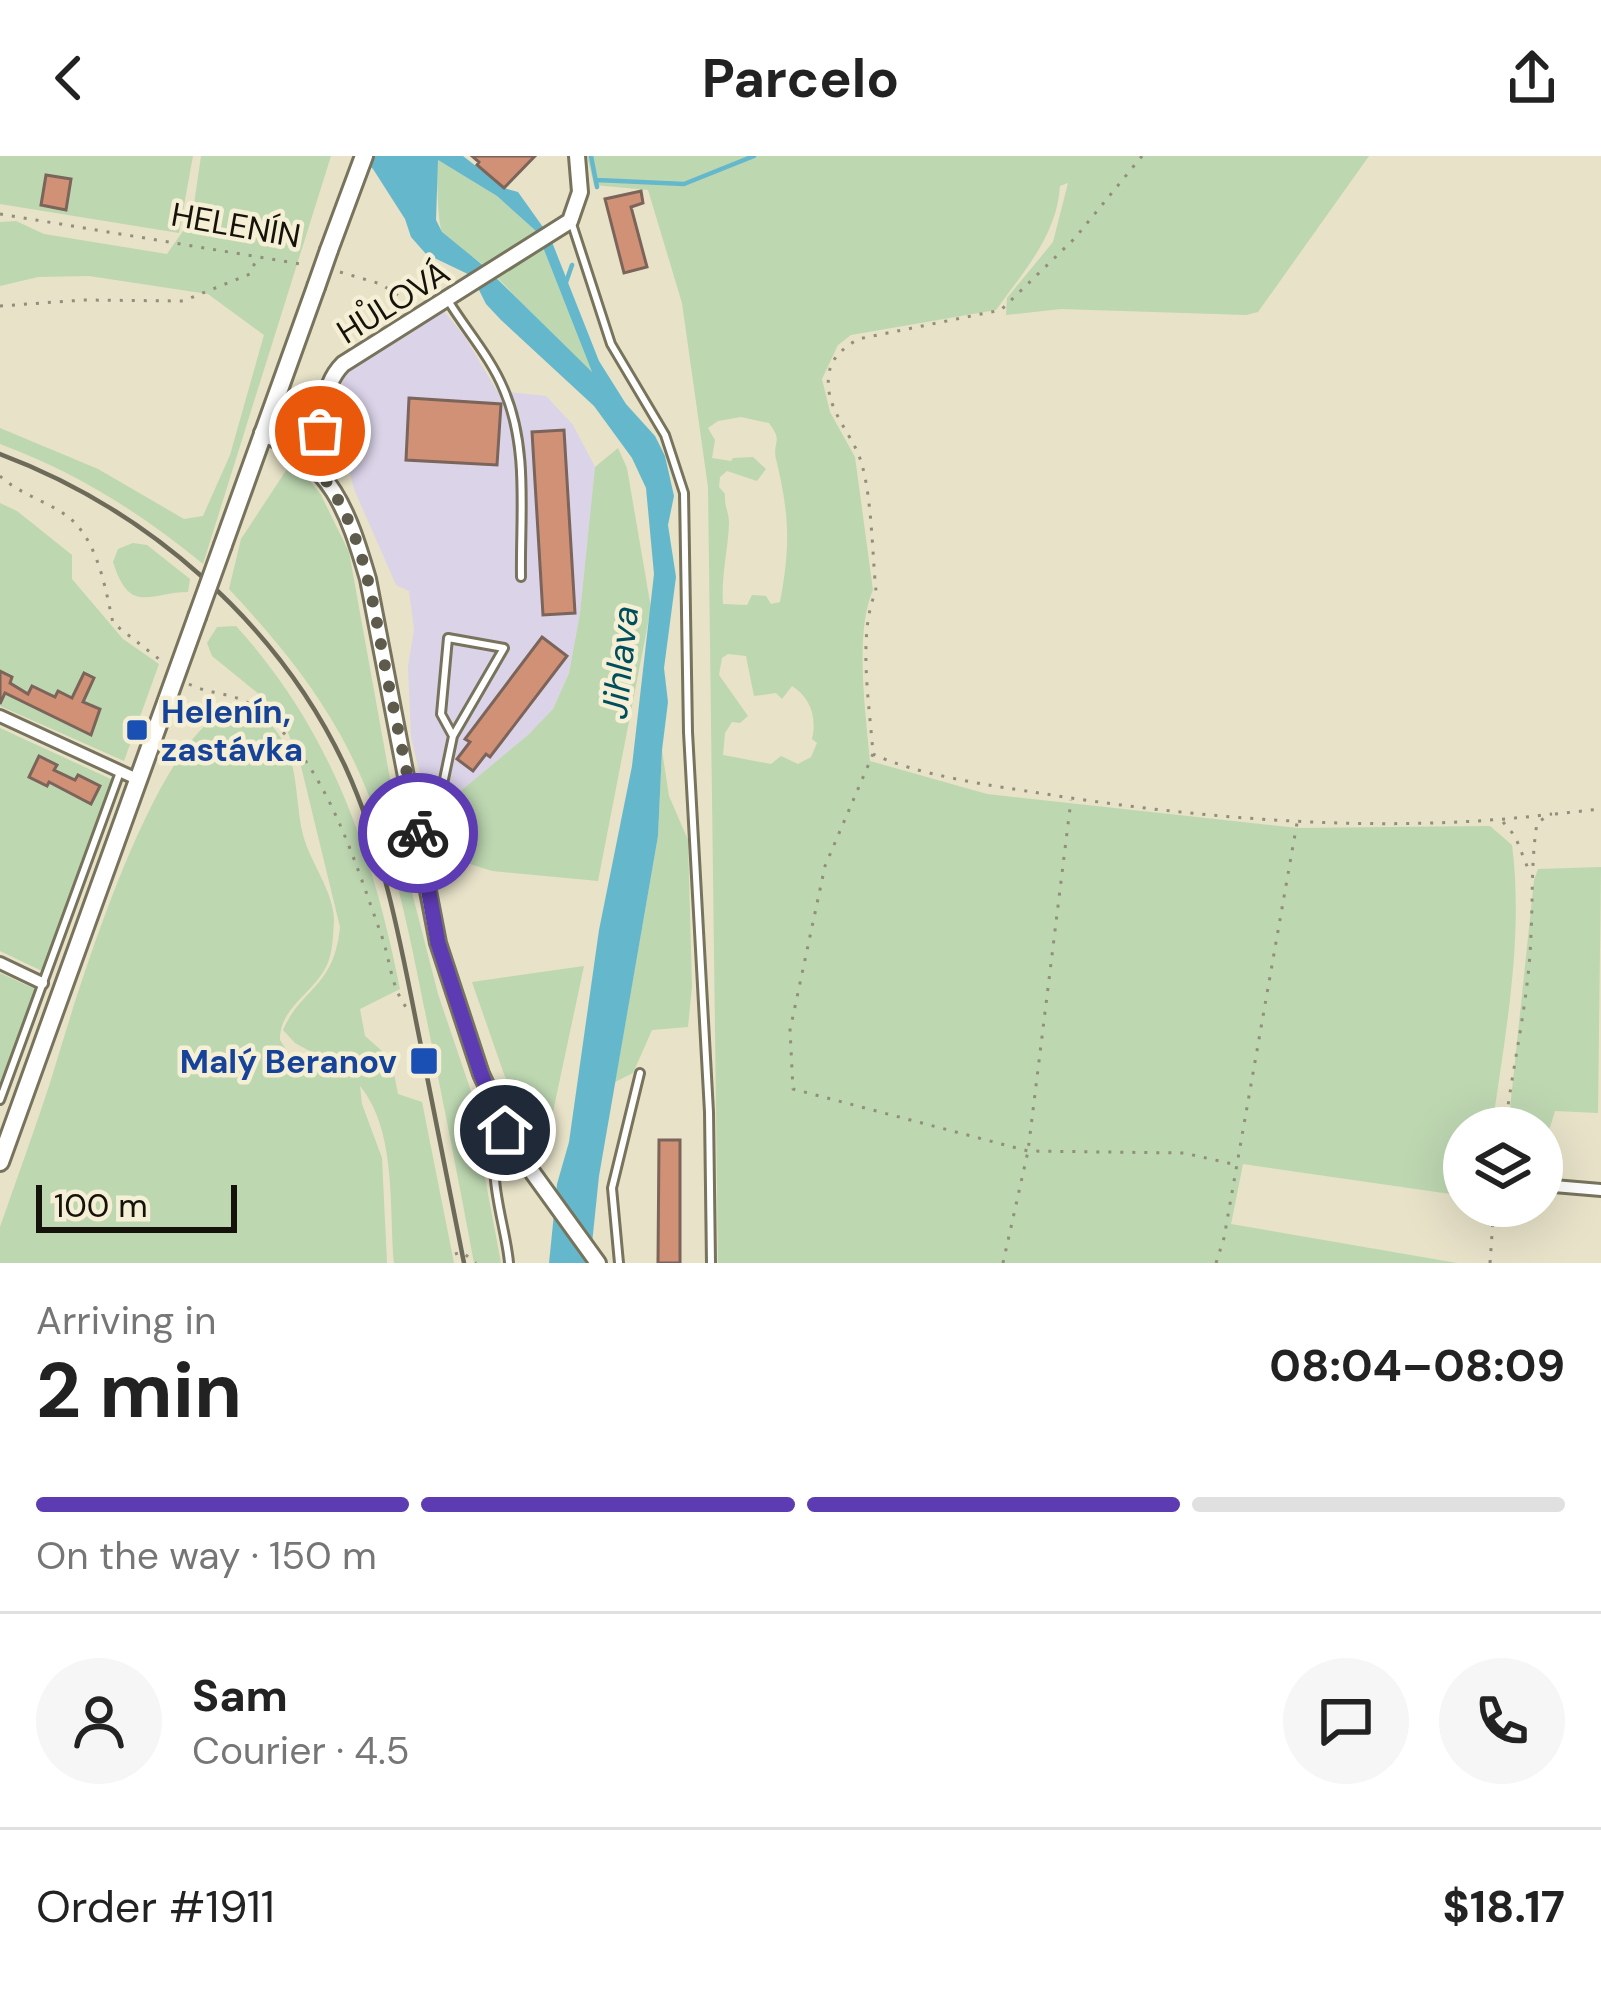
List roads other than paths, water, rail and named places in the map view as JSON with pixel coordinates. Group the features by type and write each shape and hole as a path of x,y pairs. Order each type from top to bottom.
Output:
{"main road":[{"path":"0,1162 4,1138 362,160"}],"street":[{"path":"570,221 580,192 577,156"},
{"name":"HŮLOVÁ","path":"303,454 323,424 334,374 570,221"},
{"path":"262,434 303,454 325,478 355,535 368,579 438,943 481,1074 517,1151 598,1263"},
{"path":"0,716 139,779"},
{"path":"0,963 42,983"},
{"path":"1563,1187 1601,1190"}],"lane":[{"path":"570,221 611,344 664,435 684,494 688,732 709,1112 711,1263"},
{"path":"447,299 489,361 512,414 520,446 520,577"},
{"path":"416,823 438,808 454,736 504,647 448,638 441,714 454,736"},
{"path":"0,1100 120,772"},
{"path":"619,1263 613,1188 640,1073"},
{"path":"505,1130 494,1151 492,1169 509,1263"}],"water":[{"path":"359,156 463,156 504,188 518,192 550,237 599,361 626,404 655,436 674,496 668,525 676,577 664,668 668,702 658,836 599,1176 590,1263 549,1263 557,1184 569,1142 599,930 632,766 654,574 646,488 632,458 594,406 501,320 486,304 472,276 426,254 411,237 373,169","holes":["438,160 497,196 537,232 592,372 485,267 442,232 436,220"]}],"waterway":[{"path":"591,156 597,187"},
{"path":"597,180 684,184 754,156"},
{"path":"564,288 572,265"}],"railway":[{"path":"0,454 54,477 156,539 245,619 317,714 358,797 388,891 464,1263"}],"place":[{"name":"Helenín, zastávka","path":"137,730"},
{"name":"Malý Beranov","path":"424,1061"}],"water label":[{"name":"Jihlava","path":"620,662"}]}
